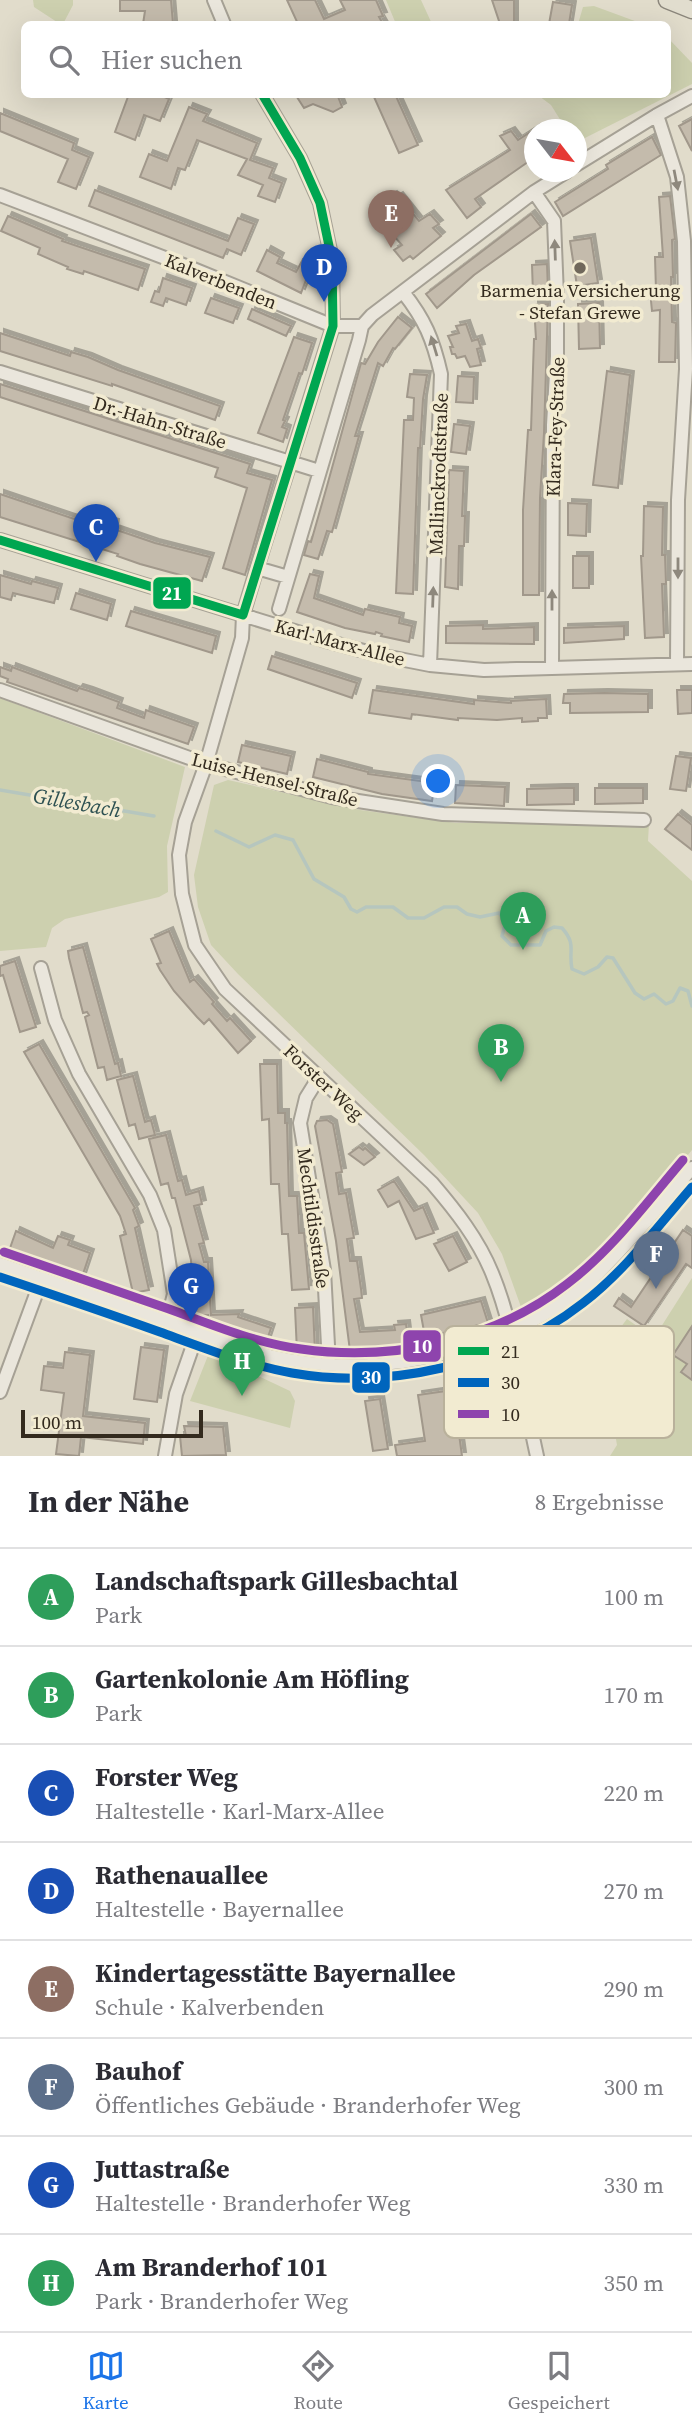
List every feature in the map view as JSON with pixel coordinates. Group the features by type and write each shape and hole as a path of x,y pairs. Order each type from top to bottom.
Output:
{"main road":[{"path":"667,0 692,10"}],"street":[{"path":"214,0 223,21"},
{"path":"587,158 692,96"},
{"name":"Forster Weg","path":"264,98 300,158 320,203 332,260 333,326 257,568 243,615 242,638 206,764 185,822 179,855 182,894 195,945 225,989 432,1183 457,1212 492,1274 508,1326"},
{"path":"657,115 677,177 684,241 686,369 678,500 677,664"},
{"path":"279,609 362,326 550,182"},
{"name":"Klara-Fey-Straße","path":"534,192 554,221 557,296 553,425 552,668"},
{"name":"Kalverbenden","path":"0,195 333,326 362,326"},
{"name":"Mallinckrodtstraße","path":"403,292 422,317 434,343 441,373 430,665"},
{"name":"Dr.-Hahn-Straße","path":"0,372 319,471"},
{"name":"Karl-Marx-Allee","path":"0,540 379,655 430,665 484,670 692,664"},
{"path":"257,568 288,577"},
{"name":"Luise-Hensel-Straße","path":"0,690 206,764 332,797 443,814 644,820"},
{"path":"41,968 55,1020 79,1074 150,1195 164,1230 174,1294 167,1322"},
{"name":"Mechtildisstraße","path":"319,1077 306,1098 300,1123 324,1270 329,1364"},
{"path":"520,1326 589,1283 692,1168"},
{"path":"0,1264 197,1334 273,1356 329,1364 371,1366 405,1363 444,1354"},
{"path":"0,1392 42,1278"},
{"path":"165,1456 176,1394 197,1334"},
{"name":"Forster Weg","path":"533,1438 537,1456"}],"green space":[{"path":"33,0 73,0 65,21 55,21 34,7"},
{"path":"386,0 421,0 431,21 395,21"},
{"path":"594,6 635,21 579,21 583,7"},
{"path":"671,41 692,63 692,84 671,95"},
{"path":"542,98 664,98 587,137 587,119 560,119 551,105"},
{"path":"0,698 185,767 167,846 168,892 159,897 65,919 52,928 46,947 0,951"},
{"path":"228,780 360,810 456,823 649,823 648,841 692,881 692,1150 669,1178 587,1263 551,1292 521,1307 502,1254 478,1213 424,1155 211,945 198,907 194,875 214,785"},
{"path":"692,1278 692,1456 610,1456 617,1445 616,1438 674,1438 674,1326 662,1326"},
{"path":"627,1319 637,1326 622,1326"},
{"path":"209,1353 290,1391 295,1401 290,1428 190,1401"}],"building":[{"path":"120,0 171,0 173,21 143,21 145,11 120,11"},
{"path":"287,0 315,0 324,19 345,10 340,0 376,0 383,16 379,17 381,21 297,21"},
{"path":"492,0 514,0 514,21 499,21"},
{"path":"553,2 572,5 569,21 550,21"},
{"path":"128,98 169,99 160,121 144,115 135,140 115,132"},
{"path":"298,98 339,98 342,107 333,112 313,104 304,108"},
{"path":"374,98 397,98 418,145 399,153"},
{"path":"189,107 207,114 203,121 257,143 250,160 273,168 269,178 282,183 275,202 258,196 263,185 238,175 247,159 197,140 185,170 178,168 171,189 140,177 149,154 167,161"},
{"path":"0,113 74,143 72,150 89,157 76,189 58,182 68,159 0,131"},
{"path":"692,119 692,151 679,126"},
{"path":"511,131 518,140 524,136 524,165 475,199 481,207 467,218 446,190 510,150 500,136"},
{"path":"652,137 661,155 563,216 555,202 608,169 606,165"},
{"path":"95,190 228,241 238,218 254,224 241,255 227,249 223,258 89,206"},
{"path":"393,195 396,198 399,196 419,221 430,214 439,224 433,228 441,236 413,259 410,256 403,261 394,250 402,245 392,234 399,229 382,204"},
{"path":"670,196 675,239 672,240 671,277 672,322 676,323 675,362 659,362 660,310 652,311 651,291 656,291 655,257 663,257 659,197"},
{"path":"531,214 541,227 474,275 437,308 426,294"},
{"path":"8,216 63,239 62,241 145,269 138,290 84,271 83,274 67,269 68,267 38,254 40,248 1,231"},
{"path":"591,238 598,283 577,286 570,241"},
{"path":"267,250 280,257 277,263 296,272 303,259 312,264 301,293 257,271"},
{"path":"547,264 548,291 533,294 532,265"},
{"path":"163,278 192,288 186,305 166,298 163,306 151,302 155,291 159,292"},
{"path":"211,298 239,308 233,323 205,313"},
{"path":"599,303 600,348 579,349 578,304"},
{"path":"548,304 539,595 523,595 523,510 536,339 534,305"},
{"path":"252,309 291,326 286,336 248,319"},
{"path":"398,317 412,328 395,349 393,348 383,366 378,363 355,436 359,436 332,532 327,531 318,559 304,555 308,541 311,542 361,363 365,364"},
{"path":"466,324 472,341 478,339 481,348 477,349 481,365 470,367 465,356 457,358 452,354 450,347 453,347 448,336 459,333 456,326"},
{"path":"0,333 70,356 71,352 88,357 220,406 215,420 112,384 0,351"},
{"path":"294,337 312,343 283,420 285,421 282,427 287,429 283,442 258,433"},
{"path":"607,371 630,375 618,488 593,485"},
{"path":"410,374 427,375 418,448 413,594 396,593 404,420 413,420 414,398 407,397"},
{"path":"458,376 474,377 473,403 456,402"},
{"path":"0,384 250,464 247,473 272,480 245,575 223,568 247,488 215,477 218,468 0,397"},
{"path":"454,424 470,426 466,454 451,452"},
{"path":"449,470 464,471 464,546 459,546 458,589 445,587"},
{"path":"0,494 92,525 94,517 115,523 114,529 210,557 202,581 140,564 117,556 118,554 0,517"},
{"path":"568,503 587,504 586,536 568,535"},
{"path":"644,506 663,507 662,555 665,555 666,584 662,584 664,637 645,638 641,556"},
{"path":"573,556 589,556 589,588 573,588"},
{"path":"310,574 319,576 314,598 363,615 365,609 400,617 399,623 412,626 409,642 381,636 382,634 376,632 375,634 345,628 297,612"},
{"path":"0,575 58,588 54,603 13,593 11,600 0,597"},
{"path":"76,593 111,604 107,620 71,609"},
{"path":"131,611 216,636 212,653 126,626"},
{"path":"483,625 483,629 534,627 534,644 446,643 446,626"},
{"path":"624,626 624,639 564,643 564,628"},
{"path":"272,656 357,683 352,698 268,669"},
{"path":"0,667 11,671 12,667 77,691 79,688 89,691 119,702 117,708 144,718 146,710 194,727 188,744 7,682 8,679 0,676"},
{"path":"373,690 474,704 474,700 511,703 546,699 547,718 522,722 522,718 458,720 412,714 411,719 369,713"},
{"path":"677,690 692,690 692,713 678,714"},
{"path":"564,694 648,694 648,712 570,713 570,703 563,703"},
{"path":"242,745 291,756 287,774 238,762"},
{"path":"676,756 691,758 686,791 670,789"},
{"path":"317,759 368,774 435,783 432,801 382,794 313,777"},
{"path":"456,785 505,787 504,806 455,803"},
{"path":"574,788 574,804 527,805 527,789"},
{"path":"595,788 643,788 643,803 595,804"},
{"path":"678,814 692,825 692,850 665,829"},
{"path":"169,931 190,982 194,979 227,1021 230,1018 251,1041 238,1053 209,1019 204,1024 197,1017 160,970 157,964 161,963 151,939"},
{"path":"83,947 115,1064 118,1063 121,1076 107,1080 104,1067 98,1068 85,1017 89,1015 87,1012 83,1013 69,958 68,951"},
{"path":"15,961 36,1027 20,1032 3,975 0,976 0,966"},
{"path":"39,1044 135,1208 133,1210 139,1226 135,1228 149,1290 133,1293 120,1236 126,1234 120,1216 24,1052"},
{"path":"260,1064 277,1064 278,1113 285,1113 287,1123 289,1196 297,1196 299,1233 304,1233 309,1289 292,1290 288,1234 282,1234 279,1184 271,1184 269,1119 262,1120"},
{"path":"133,1076 145,1122 151,1120 155,1135 139,1139 135,1124 129,1126 117,1080"},
{"path":"327,1120 333,1124 342,1172 336,1173 339,1194 346,1193 354,1238 347,1239 350,1261 357,1261 361,1289 362,1298 354,1299 360,1332 395,1330 394,1325 406,1324 409,1348 350,1351 336,1241 315,1126 317,1121"},
{"path":"166,1135 178,1181 182,1180 186,1195 199,1191 202,1204 194,1206 204,1243 199,1244 204,1262 208,1262 211,1315 239,1314 238,1317 271,1328 265,1346 232,1335 233,1332 225,1326 208,1327 208,1315 194,1316 191,1260 175,1198 172,1198 168,1183 161,1185 149,1139"},
{"path":"359,1147 363,1150 365,1148 375,1157 364,1165 349,1154"},
{"path":"394,1181 414,1211 423,1207 434,1233 416,1239 399,1201 388,1207 378,1190"},
{"path":"683,1230 692,1236 692,1268 686,1264 644,1326 614,1306 619,1298 631,1307"},
{"path":"16,1231 53,1248 58,1236 70,1240 68,1245 90,1253 82,1277 9,1251"},
{"path":"453,1236 467,1262 449,1271 434,1244"},
{"path":"481,1301 488,1323 444,1326 444,1333 425,1337 421,1315"},
{"path":"313,1307 315,1353 297,1352 295,1308"},
{"path":"692,1326 692,1380 681,1372 687,1364 674,1353"},
{"path":"141,1347 164,1350 157,1402 134,1399"},
{"path":"65,1352 90,1355 83,1416 145,1423 143,1444 81,1437 79,1456 56,1454 64,1393 41,1390 44,1366 63,1368"},
{"path":"444,1391 444,1438 460,1438 462,1456 397,1456 395,1445 425,1441 418,1395"},
{"path":"380,1399 388,1449 373,1451 365,1401"},
{"path":"184,1426 223,1427 226,1455 182,1456 180,1436 186,1436"}],"waterway":[{"name":"Gillesbach","path":"0,790 154,816"},
{"name":"Gillesbach","path":"216,831 249,847 275,835 293,840 314,879 344,897 351,909 357,912 366,907 393,907 408,918 424,918 444,907 457,907 467,914 480,917 499,913 506,921 502,936 511,945 540,945 546,931 554,927 562,928 571,943 572,969 584,974 598,967 607,957 613,958 635,993 644,999 654,994 666,1004 673,1001 680,988 688,991 692,1006"}],"transit line":[{"name":"21","path":"243,615 333,326 332,260 320,203 300,158 264,98"},
{"name":"21","path":"0,540 243,615"},
{"name":"10","path":"492,1326 538,1304 583,1271 628,1225 683,1160"},
{"name":"30","path":"548,1326 583,1303 613,1277 692,1187"},
{"name":"10","path":"4,1252 251,1338 301,1349 371,1352 444,1342"},
{"name":"30","path":"0,1277 226,1356 275,1370 329,1377 368,1378 444,1367"}],"place":[{"name":"Kindertagesstätte Bayernallee","path":"391,248"},
{"name":"Barmenia Versicherung - Stefan Grewe","path":"580,268"},
{"name":"Rathenauallee","path":"324,302"},
{"name":"Forster Weg","path":"96,562"},
{"name":"Landschaftspark Gillesbachtal","path":"523,950"},
{"name":"Gartenkolonie Am Höfling","path":"501,1082"},
{"name":"Bauhof","path":"656,1289"},
{"name":"Juttastraße","path":"191,1321"},
{"name":"Am Branderhof 101","path":"242,1396"}]}
